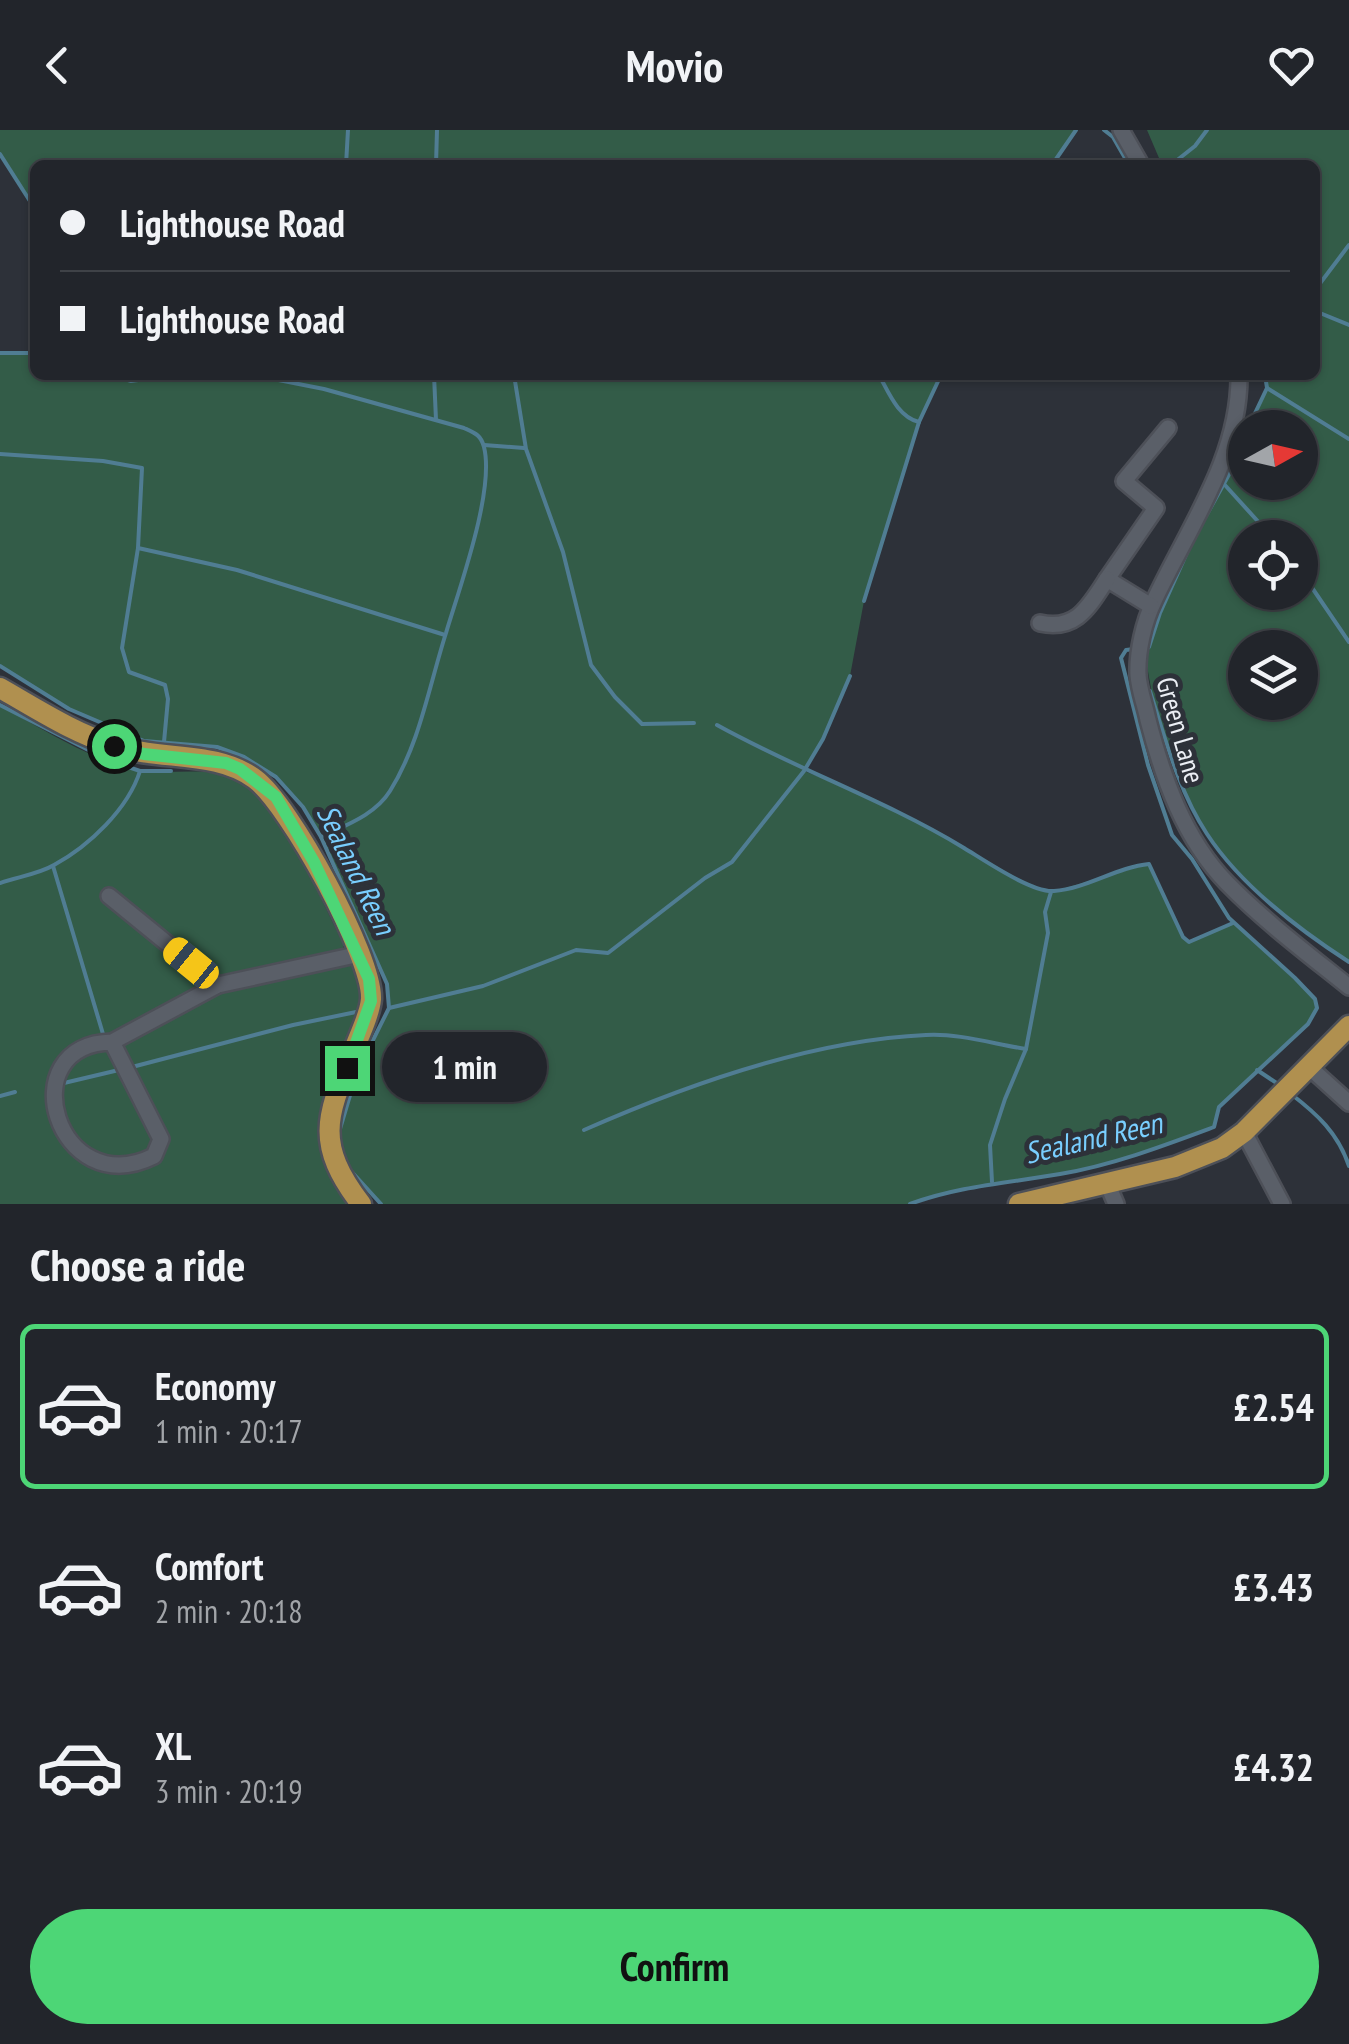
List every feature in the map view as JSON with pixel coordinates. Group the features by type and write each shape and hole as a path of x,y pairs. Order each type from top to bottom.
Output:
{"main road":[{"path":"0,688 85,735 114,746 144,754 226,763 276,797 296,828 369,979 371,1001 334,1099 328,1137 342,1180 361,1204"},
{"path":"1019,1204 1200,1159 1244,1132 1349,1026"}],"street":[{"path":"1121,130 1138,160"},
{"name":"Green Lane","path":"1239,380 1239,408 1230,445 1152,606 1139,654 1138,678 1164,771 1183,821 1226,882 1349,987"},
{"path":"1040,623 1057,625 1078,619 1156,508 1124,481 1168,428"},
{"path":"1107,579 1152,606"},
{"path":"109,896 218,985"},
{"path":"112,1042 162,1138 154,1156 144,1161 106,1164 73,1147 64,1135 56,1117 55,1086 72,1054 94,1042 112,1042 218,985 360,954"},
{"path":"1308,1066 1349,1103"},
{"path":"1244,1132 1282,1204"},
{"path":"1106,1183 1116,1204"}],"green space":[{"path":"0,130 1076,130 1055,160 30,160 30,201 0,154"},
{"path":"1147,130 1349,130 1349,962 1253,888 1206,833 1166,744 1145,650 1228,474 1228,500 1318,500 1318,410 1256,410 1267,388 1266,380 1320,380 1320,160 1160,160"},
{"path":"30,352 30,380 939,380 919,422 864,601 850,676 823,739 804,771 864,794 1020,880 1051,892 1149,864 1183,937 1189,942 1233,923 1315,999 1317,1008 1308,1024 1219,1107 1214,1127 1080,1170 965,1189 910,1204 381,1204 349,1167 340,1131 348,1093 388,1013 387,984 321,837 303,807 276,777 244,757 217,747 144,741 69,709 0,666 0,353"},
{"path":"0,705 68,743 124,767 153,772 207,772 233,778 246,785 274,815 300,858 357,974 360,998 356,1023 325,1102 320,1129 326,1169 347,1204 0,1204"}],"waterway":[{"path":"346,160 348,130"},
{"path":"436,160 437,130"},
{"path":"1055,160 1076,130"},
{"path":"1104,130 1113,137 1126,160"},
{"path":"1177,160 1207,130"},
{"path":"0,154 30,201"},
{"path":"1320,283 1349,245"},
{"path":"1320,313 1349,325"},
{"path":"0,353 30,353"},
{"path":"128,380 138,380"},
{"path":"278,380 464,428 481,440 486,466 474,540 409,754 390,791 376,807 321,837"},
{"path":"434,380 436,420"},
{"path":"515,380 526,449 563,552 591,665 642,724 694,723"},
{"path":"882,380 900,410 919,422"},
{"path":"864,601 919,422 939,380"},
{"path":"1257,410 1267,388 1266,380"},
{"path":"1267,388 1349,439"},
{"path":"484,445 524,448"},
{"path":"0,454 103,461 142,468 138,548 122,648 129,672 165,685 168,699 164,742"},
{"path":"1206,516 1228,476"},
{"path":"1224,484 1257,520"},
{"path":"1145,650 1190,546"},
{"path":"138,548 237,570 445,635"},
{"path":"1318,596 1349,642"},
{"path":"910,1204 965,1189 1099,1166 1214,1127 1219,1107 1308,1024 1317,1008 1315,999 1295,978 1229,918 1172,835 1148,765 1121,658 1126,650 1134,649"},
{"name":"Sealand Reen","path":"0,666 69,709 144,741 217,747 244,757 276,777 303,807 321,837 387,984 389,1008 357,1072 340,1129"},
{"path":"389,1008 483,986 576,950 608,953 705,878 732,862 804,771 823,739 850,676"},
{"path":"1150,691 1188,801 1207,834 1236,871 1272,905 1349,962"},
{"path":"0,705 108,760 140,771 171,771"},
{"path":"717,725 903,815 1033,887 1066,889 1149,864 1183,937 1189,942 1233,923"},
{"path":"0,883 48,868 81,848 117,812 140,771"},
{"path":"53,866 103,1034"},
{"path":"992,1182 990,1145 1026,1049 1048,933 1045,912 1051,892"},
{"path":"132,1067 361,1011"},
{"path":"584,1130 708,1081 840,1046 938,1035 1026,1049"},
{"path":"64,1083 123,1069"},
{"path":"1257,1070 1278,1084"},
{"path":"0,1096 15,1092"},
{"path":"1291,1094 1326,1125 1349,1166"},
{"name":"Sealand Reen","path":"351,1171 381,1204"}],"route":[{"path":"114,746 144,754 226,763 276,797 314,862 369,979 371,1001 347,1068"}]}
